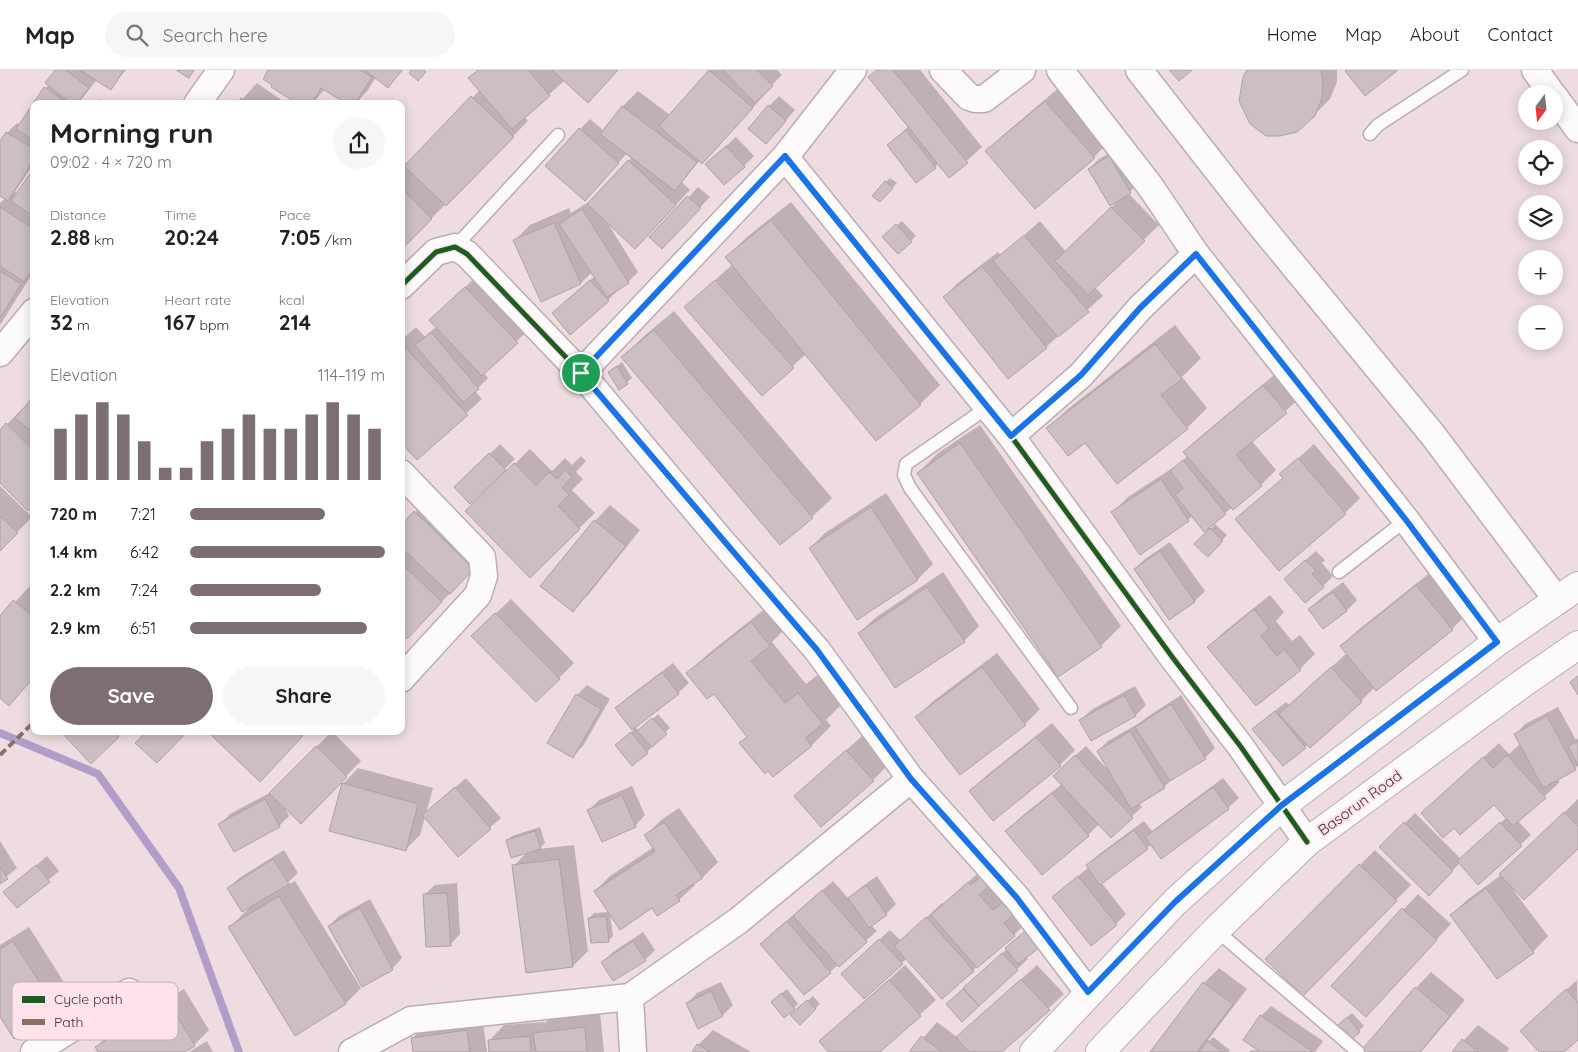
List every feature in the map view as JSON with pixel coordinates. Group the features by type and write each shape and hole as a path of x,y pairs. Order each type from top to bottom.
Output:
{"main road":[{"path":"1034,1052 1088,992 1175,902 1282,805 1497,642 1568,593"},
{"name":"Basorun Road","path":"1100,1052 1216,930 1307,842 1578,644"}],"street":[{"path":"200,100 222,70"},
{"path":"581,373 785,156 853,70"},
{"path":"943,70 969,97 975,99 984,98 1022,70"},
{"path":"1060,70 1150,186 1196,254 1406,520 1497,642"},
{"path":"1139,70 1257,221 1432,434 1568,593"},
{"path":"1535,70 1546,85"},
{"path":"1563,109 1578,130"},
{"path":"785,156 1011,436 1282,805 1307,842"},
{"path":"405,282 436,252 455,247 467,254 581,373 817,650 911,779 1017,898 1088,992"},
{"path":"1011,436 1081,375 1140,308 1196,254"},
{"path":"0,352 30,317"},
{"path":"405,477 482,557 484,576 478,595 405,675"},
{"path":"352,1052 411,1020 630,997 738,921 911,779"},
{"path":"630,997 633,1052"},
{"path":"34,1052 53,1040"}],"lane":[{"path":"1370,134 1378,125 1462,70"},
{"path":"455,247 558,135"},
{"path":"988,407 906,464 904,475 910,488 1071,708"},
{"path":"1339,572 1406,520"},
{"path":"1216,930 1358,1052"}],"building":[{"path":"55,70 66,70 89,88 79,100 67,100 45,83"},
{"path":"80,70 124,70 111,90"},
{"path":"176,70 194,70 189,78"},
{"path":"268,70 360,70 372,77 358,100 340,100 321,88 314,100 292,100 271,87 272,85 263,79"},
{"path":"365,70 402,70 388,88"},
{"path":"411,70 424,70 426,72 418,81 409,73"},
{"path":"478,70 528,70 550,96 512,129 468,78"},
{"path":"552,70 618,70 588,103"},
{"path":"709,70 753,108 702,164 659,126"},
{"path":"723,70 757,70 773,86 755,103"},
{"path":"877,70 893,70 968,163 949,178 868,77"},
{"path":"1169,70 1192,70 1179,81"},
{"path":"1247,70 1321,70 1323,81 1322,98 1315,116 1297,132 1280,136 1266,136 1250,124 1239,101 1243,77"},
{"path":"1346,70 1398,70 1365,96"},
{"path":"44,87 63,100 35,100"},
{"path":"471,96 514,137 446,206 405,165"},
{"path":"1045,101 1095,158 1035,209 985,151"},
{"path":"768,105 786,121 766,144 748,129"},
{"path":"622,106 697,162 675,191 600,134"},
{"path":"30,108 30,138 16,129"},
{"path":"579,128 619,163 585,201 545,166"},
{"path":"906,130 936,168 916,183 887,145"},
{"path":"6,132 30,147 30,165 8,201 0,196 0,141"},
{"path":"726,146 745,167 724,185 705,164"},
{"path":"1109,156 1131,193 1110,206 1088,169"},
{"path":"628,160 676,205 635,249 587,204"},
{"path":"30,174 30,214 11,201"},
{"path":"885,181 893,188 880,202 872,196"},
{"path":"405,192 432,219 405,246"},
{"path":"687,196 701,208 662,249 649,237"},
{"path":"0,207 30,226 30,273 24,282 0,266"},
{"path":"1111,207 1145,241 1088,295 1055,261"},
{"path":"582,209 629,283 607,297 559,224"},
{"path":"771,220 921,405 876,441 725,257"},
{"path":"554,223 581,284 541,302 513,240"},
{"path":"896,224 912,242 898,254 882,237"},
{"path":"1024,235 1089,312 1058,337 993,261"},
{"path":"982,266 1047,348 1008,379 943,297"},
{"path":"0,271 21,284 0,318"},
{"path":"590,280 609,301 570,335 552,313"},
{"path":"715,280 794,368 762,396 684,307"},
{"path":"465,287 518,343 482,376 429,320"},
{"path":"654,330 813,518 780,545 621,357"},
{"path":"431,332 479,389 463,402 415,345"},
{"path":"1155,344 1182,379 1161,395 1188,429 1117,484 1085,443 1068,456 1046,428"},
{"path":"405,347 468,415 417,460 405,447"},
{"path":"617,366 628,384 619,390 608,372"},
{"path":"1263,385 1287,413 1236,455 1262,486 1233,510 1183,452"},
{"path":"30,401 30,430 15,418"},
{"path":"6,423 30,447 30,509 28,511 0,483 0,430"},
{"path":"960,443 1102,647 1058,677 917,473"},
{"path":"489,453 506,470 470,504 454,487"},
{"path":"1298,458 1346,514 1279,571 1235,519 1283,478 1279,474"},
{"path":"1183,460 1226,514 1204,532 1175,495 1183,488 1170,471"},
{"path":"514,463 536,485 549,472 557,479 565,470 572,477 562,488 569,495 558,506 580,529 530,578 465,511"},
{"path":"1161,479 1189,521 1140,555 1111,512"},
{"path":"871,507 918,580 857,620 809,548"},
{"path":"414,511 474,569 450,594 405,551 405,521"},
{"path":"0,516 18,533 0,551"},
{"path":"594,520 626,546 573,612 540,586"},
{"path":"1210,528 1223,541 1208,557 1194,544"},
{"path":"1160,551 1195,602 1169,620 1134,569"},
{"path":"1305,560 1316,571 1312,574 1324,587 1305,603 1284,579"},
{"path":"405,567 442,602 407,639 405,637"},
{"path":"1416,585 1453,630 1376,691 1340,646"},
{"path":"927,587 965,642 895,688 858,633"},
{"path":"1333,592 1347,611 1323,629 1308,609"},
{"path":"13,600 30,614 30,682 9,706 0,698 0,616"},
{"path":"1254,609 1269,629 1261,636 1277,656 1284,649 1301,670 1256,706 1207,647"},
{"path":"495,613 560,679 536,702 471,636"},
{"path":"751,622 770,646 751,661 785,703 798,693 823,724 805,738 812,746 773,777 768,771 765,774 739,743 747,737 714,694 707,699 686,673"},
{"path":"982,667 1026,725 960,775 915,717"},
{"path":"1331,667 1362,702 1310,748 1279,714"},
{"path":"662,672 679,694 632,730 615,708"},
{"path":"1578,676 1578,695 1570,682"},
{"path":"576,694 601,709 573,758 547,743"},
{"path":"1124,695 1136,716 1091,741 1079,720"},
{"path":"1171,704 1206,759 1170,781 1135,727"},
{"path":"1275,711 1306,748 1283,766 1252,729"},
{"path":"1547,716 1576,770 1543,788 1514,734"},
{"path":"652,718 667,734 652,747 637,731"},
{"path":"1130,731 1165,788 1131,809 1097,751"},
{"path":"631,732 648,753 632,766 615,745"},
{"path":"64,735 117,735 119,737 91,764"},
{"path":"143,735 184,735 157,763 135,743"},
{"path":"211,735 300,735 302,737 260,782"},
{"path":"1036,737 1061,766 993,821 969,791"},
{"path":"1578,741 1578,766 1568,746"},
{"path":"316,746 347,777 301,824 269,793"},
{"path":"846,750 874,781 821,827 794,796"},
{"path":"1075,755 1133,818 1111,838 1053,776"},
{"path":"1507,755 1546,798 1513,826 1494,805 1460,835 1454,828 1443,838 1421,813 1483,757 1493,768"},
{"path":"342,783 418,804 406,851 329,831"},
{"path":"455,787 491,829 458,857 422,815"},
{"path":"1213,787 1229,809 1161,859 1145,837"},
{"path":"1052,793 1089,836 1042,875 1005,831"},
{"path":"622,795 636,827 602,842 587,810"},
{"path":"265,799 280,827 234,852 218,824"},
{"path":"1564,812 1578,826 1578,849 1524,900 1499,874"},
{"path":"664,822 703,878 676,895 680,901 657,916 652,908 620,930 594,891 655,851 644,835"},
{"path":"1404,822 1453,871 1429,896 1379,847"},
{"path":"1500,822 1522,846 1478,885 1457,861"},
{"path":"1134,830 1148,849 1100,885 1086,865"},
{"path":"535,831 541,849 511,858 506,840"},
{"path":"273,859 289,884 242,912 227,888"},
{"path":"559,859 573,967 526,973 512,865"},
{"path":"1359,864 1397,901 1303,996 1265,959"},
{"path":"36,865 50,882 17,908 3,892"},
{"path":"0,867 8,879 0,884"},
{"path":"982,875 990,885 979,895 993,910 1003,902 1014,914 1004,923 1015,936 977,968 931,915 968,882 971,885"},
{"path":"1078,876 1117,925 1091,946 1052,897"},
{"path":"866,885 887,915 869,928 848,898"},
{"path":"1486,888 1534,953 1497,979 1450,915"},
{"path":"822,890 867,942 839,967 793,916"},
{"path":"447,893 451,946 426,947 423,894"},
{"path":"279,896 346,1004 295,1036 228,927"},
{"path":"360,908 393,970 362,987 328,926"},
{"path":"1402,908 1437,940 1366,1017 1331,986"},
{"path":"606,916 609,942 591,943 588,918"},
{"path":"926,917 974,971 942,999 894,946"},
{"path":"787,921 831,973 804,995 760,944"},
{"path":"1029,928 1043,945 1018,964 1005,948"},
{"path":"879,939 903,964 864,999 841,974"},
{"path":"13,941 39,982 12,982 12,1036 0,1017 0,949"},
{"path":"633,941 646,961 613,981 601,962"},
{"path":"1002,953 1018,970 979,1006 963,988"},
{"path":"1021,979 1050,1010 1002,1052 969,1052 956,1037"},
{"path":"889,980 921,1016 880,1052 828,1052 819,1041"},
{"path":"1203,982 1233,1004 1197,1052 1150,1052"},
{"path":"1415,987 1450,1016 1420,1052 1360,1052"},
{"path":"963,989 979,1006 962,1022 946,1004"},
{"path":"1566,989 1578,1003 1578,1040 1564,1052 1539,1052 1520,1031"},
{"path":"711,991 723,1016 698,1029 686,1003"},
{"path":"781,993 795,1009 784,1018 771,1002"},
{"path":"807,1000 816,1009 800,1025 790,1015"},
{"path":"1260,1015 1313,1052 1260,1052 1243,1040"},
{"path":"1347,1017 1360,1032 1342,1048 1329,1033"},
{"path":"178,1018 195,1046 185,1052 98,1052 95,1047 107,1040 178,1040"},
{"path":"585,1027 587,1052 536,1052 533,1033"},
{"path":"467,1030 470,1052 413,1052 411,1038"},
{"path":"530,1036 531,1052 489,1052 488,1040"},
{"path":"921,1036 942,1052 909,1052"},
{"path":"1462,1039 1479,1052 1452,1052"},
{"path":"1208,1041 1222,1052 1199,1052"},
{"path":"697,1044 710,1052 692,1052"}],"waterway":[{"path":"0,733 98,774 179,888 239,1052"}],"marked path":[{"path":"0,755 30,726"}],"cycle path":[{"path":"785,157 1011,436 1173,658 1241,747 1307,842"},
{"path":"405,282 436,252 455,247 467,254 581,373 719,538 817,650 911,779 1017,898 1088,992"}],"route":[{"path":"785,156 1011,436 1081,375 1140,308 1196,254 1406,520 1497,642 1282,805 1175,902 1088,992 1017,898 911,779 817,650 581,373 785,156"}]}
